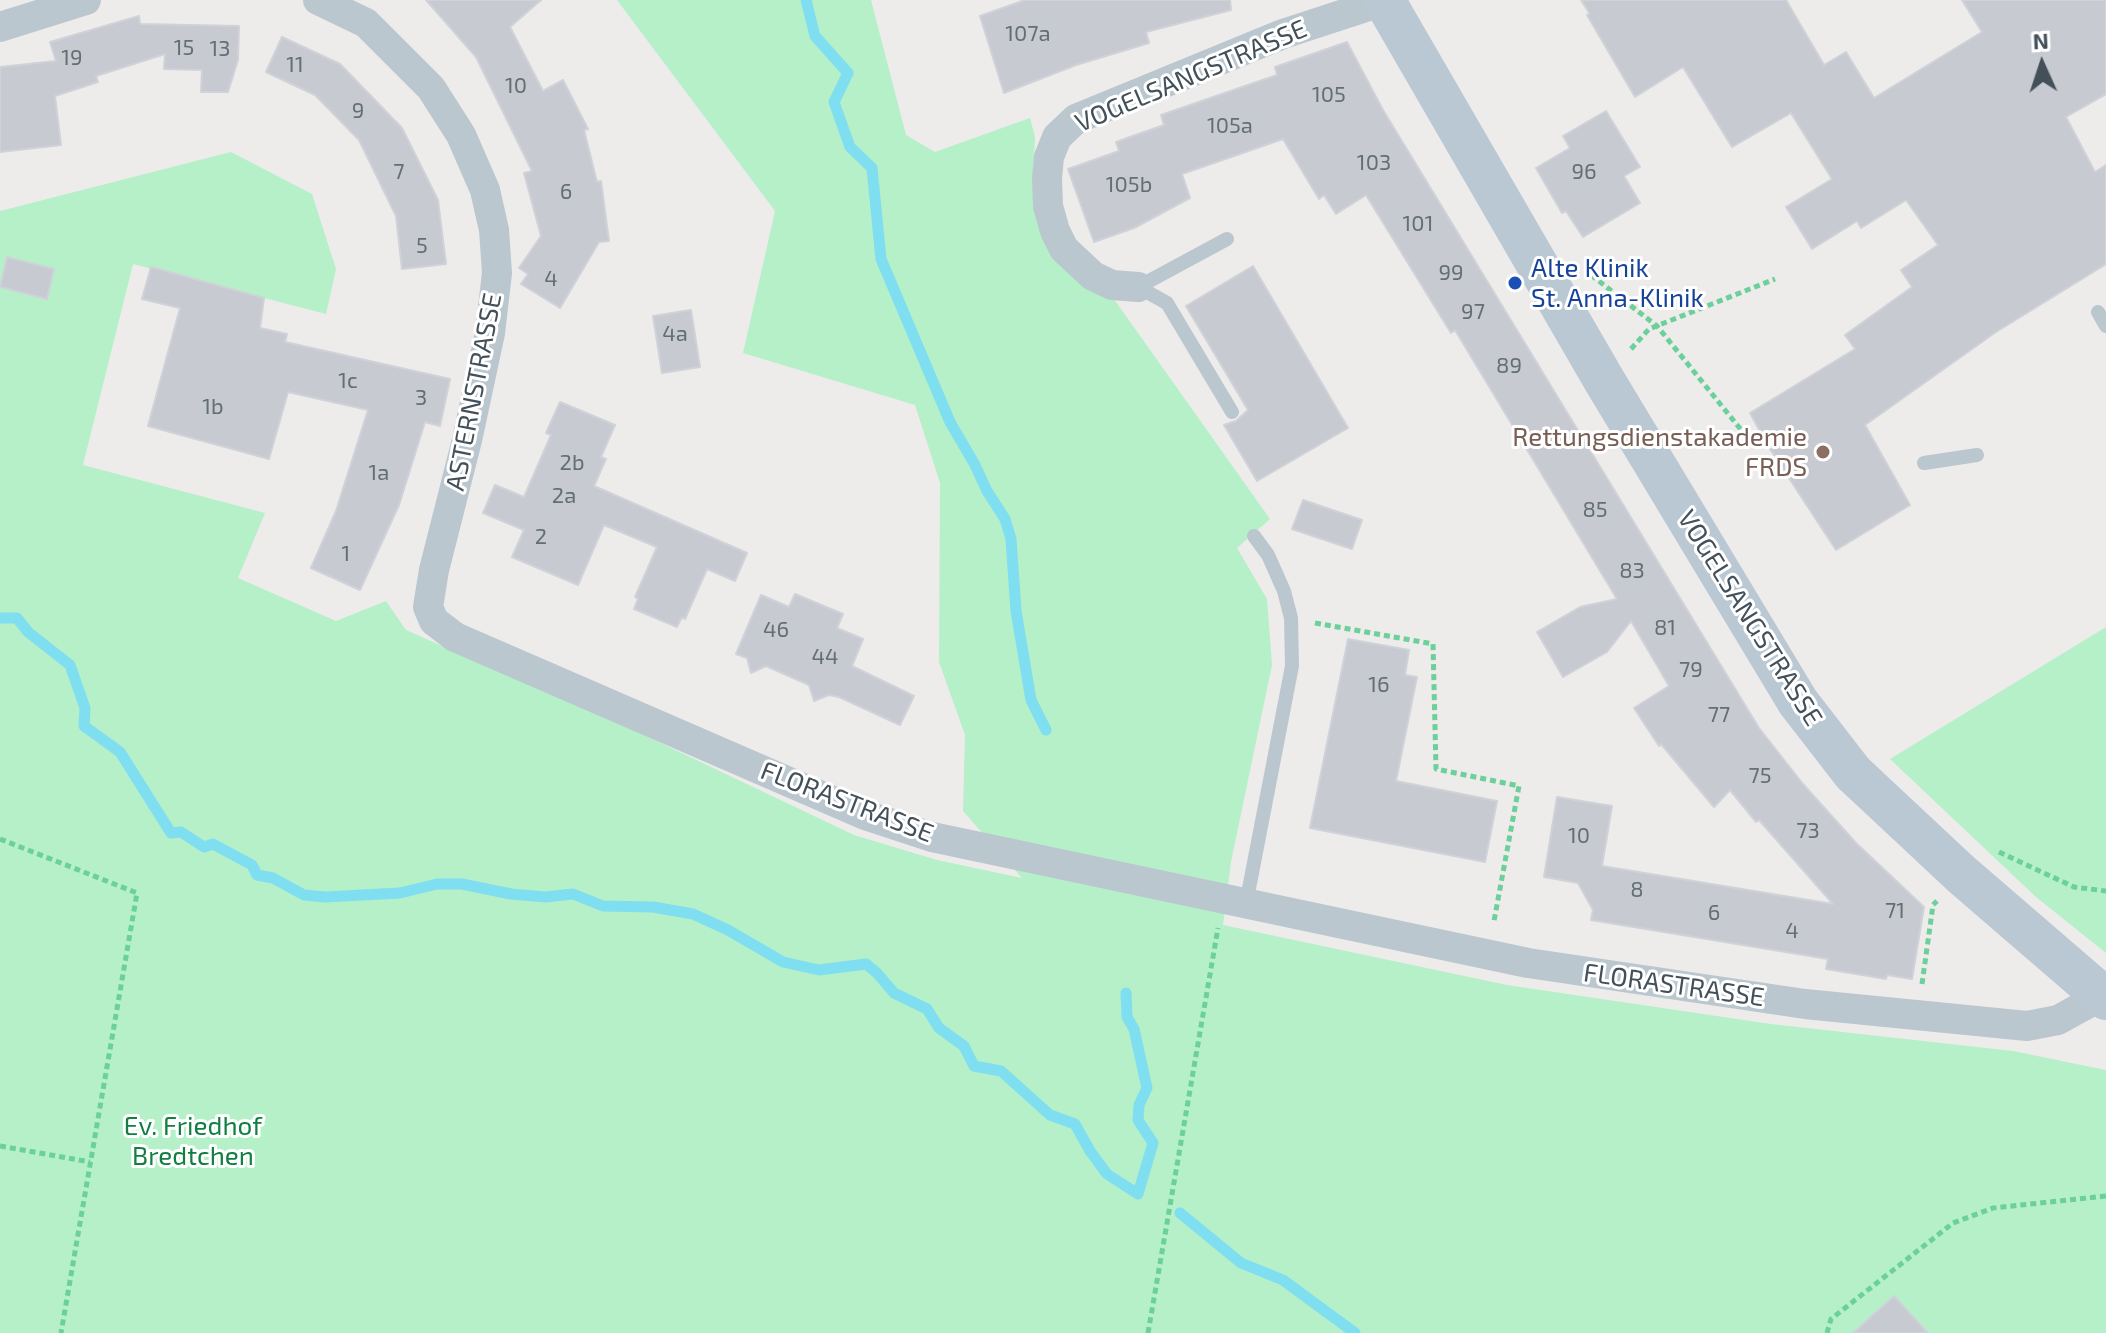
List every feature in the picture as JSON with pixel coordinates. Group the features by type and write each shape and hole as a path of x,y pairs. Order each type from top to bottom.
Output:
{"street":[{"path":"0,27 86,0"},
{"name":"ASTERNSTRASSE","path":"318,0 366,23 431,88 461,135 485,190 494,230 497,273 490,333 428,607 434,621 443,630 466,642"},
{"name":"VOGELSANGSTRASSE","path":"1138,287 1112,285 1093,276 1064,249 1048,206 1049,157 1057,137 1076,119 1283,34 1384,0 1604,380 1798,702 1853,773 1961,874 2103,997"},
{"name":"FLORASTRASSE","path":"466,642 865,815 932,837 1528,963 1805,1004 2027,1026 2058,1020 2103,997"}],"lane":[{"path":"1138,287 1227,239"},
{"path":"1138,287 1167,303 1232,412"},
{"path":"2098,312 2106,326"},
{"path":"1924,463 1977,455"},
{"path":"1235,902 1292,666 1291,618 1284,591 1268,555 1254,536"}],"path":[{"path":"1587,272 1657,326 1751,442 1762,436"},
{"path":"1604,380 1649,329 1775,279"},
{"path":"1291,618 1433,644 1436,769 1519,786 1487,954"},
{"path":"0,839 137,893 61,1333"},
{"path":"1148,1333 1235,902"},
{"path":"1917,1015 1933,905"},
{"path":"0,1146 90,1162"},
{"path":"1827,1333 1831,1319 1953,1223 1993,1208 2106,1196"}],"green space":[{"name":"Ev. Friedhof Bredtchen","path":"617,0 871,0 906,135 935,152 1030,118 1035,137 1033,185 1270,519 1237,548 1267,599 1272,665 1231,862 1223,925 1507,985 1771,1024 2013,1051 2106,1070 2106,1333 0,1333 0,211 231,152 312,194 336,269 326,314 133,264 83,465 265,513 238,578 336,621 386,601 406,630 646,736 854,835 937,860 1022,878 963,811 965,735 939,662 940,483 915,405 743,353 775,211"},
{"path":"2106,627 2106,953 2036,897 1890,759"}],"building":[{"path":"426,0 541,0 510,27 543,91 563,80 588,129 584,130 597,182 601,181 609,241 599,242 560,308 521,284 528,274 519,268 541,236 524,173 532,171 476,57"},
{"path":"1025,0 1230,0 1231,10 1146,32 1149,43 1076,65 1004,93 980,16"},
{"path":"1581,0 1786,0 1824,65 1846,52 1874,98 1982,32 1962,0 2106,0 2106,94 2066,117 2095,172 2106,165 2106,264 1996,332 1865,425 1910,505 1836,550 1750,413 1855,349 1845,335 1912,287 1901,270 1938,245 1906,200 1861,228 1857,221 1812,249 1786,207 1832,179 1791,113 1732,147 1683,67 1635,97"},
{"path":"139,16 140,24 239,26 238,60 228,92 201,92 202,70 164,69 165,54 96,76 98,82 55,96 61,145 0,152 0,67 56,61 50,42"},
{"path":"282,37 340,64 402,128 438,200 446,264 402,269 396,216 359,140 315,95 266,72"},
{"path":"1347,42 1383,110 1759,728 1803,784 1856,843 1924,907 1912,979 1887,975 1886,979 1826,969 1828,959 1591,920 1593,910 1578,883 1544,877 1557,797 1612,806 1602,866 1833,904 1730,790 1714,807 1661,744 1659,746 1634,708 1669,686 1631,621 1607,652 1563,677 1537,632 1580,607 1617,599 1455,330 1451,333 1366,195 1336,214 1324,195 1319,199 1283,139 1182,174 1190,198 1134,228 1094,242 1068,169 1119,151 1116,142 1164,125 1161,115 1277,75 1275,67"},
{"path":"1606,111 1640,167 1624,176 1640,203 1583,237 1566,211 1562,213 1536,168 1570,148 1563,136"},
{"path":"7,257 54,269 47,299 0,287"},
{"path":"1253,266 1348,428 1257,481 1224,425 1236,421 1248,410 1186,306"},
{"path":"151,267 264,298 260,328 287,334 285,342 450,379 440,426 425,422 399,505 360,590 311,568 336,511 368,410 288,392 269,459 148,426 180,308 142,299"},
{"path":"691,310 700,367 662,373 653,316"},
{"path":"560,402 615,425 601,457 606,459 594,486 747,553 735,581 707,569 685,619 682,617 677,627 634,609 638,599 635,597 657,547 604,525 578,585 512,557 524,530 483,513 495,485 524,497 551,435 546,433"},
{"path":"1303,500 1362,520 1352,549 1292,529"},
{"path":"795,594 843,614 837,628 863,639 852,666 914,696 900,725 839,697 829,695 814,701 809,685 766,666 751,673 747,658 736,654 761,595 789,607"},
{"path":"1348,639 1409,650 1405,675 1417,677 1396,781 1497,801 1485,862 1310,828"},
{"path":"1894,1296 1928,1333 1853,1333"}],"waterway":[{"path":"806,0 815,36 848,73 834,102 850,147 872,168 881,259 950,422 1005,519 1011,539 1016,611 1031,700 1046,730"},
{"path":"0,618 17,618 28,632 70,665 85,708 84,726 120,752 171,833 181,832 204,847 213,844 252,865 257,875 273,878 304,895 325,897 400,893 437,884 462,884 545,897 573,894 603,906 653,907 693,914 783,962 819,970 866,964 894,993 927,1009 939,1028 964,1046 974,1066 1001,1071 1050,1115 1075,1124 1107,1174 1138,1194 1153,1143 1138,1120 1139,1105 1147,1088 1134,1029 1127,1017 1126,993"},
{"path":"1180,1213 1241,1263 1283,1280 1355,1333"}],"place":[{"name":"Alte Klinik St. Anna-Klinik","path":"1515,283"},
{"name":"Rettungsdienstakademie FRDS","path":"1823,452"}]}
